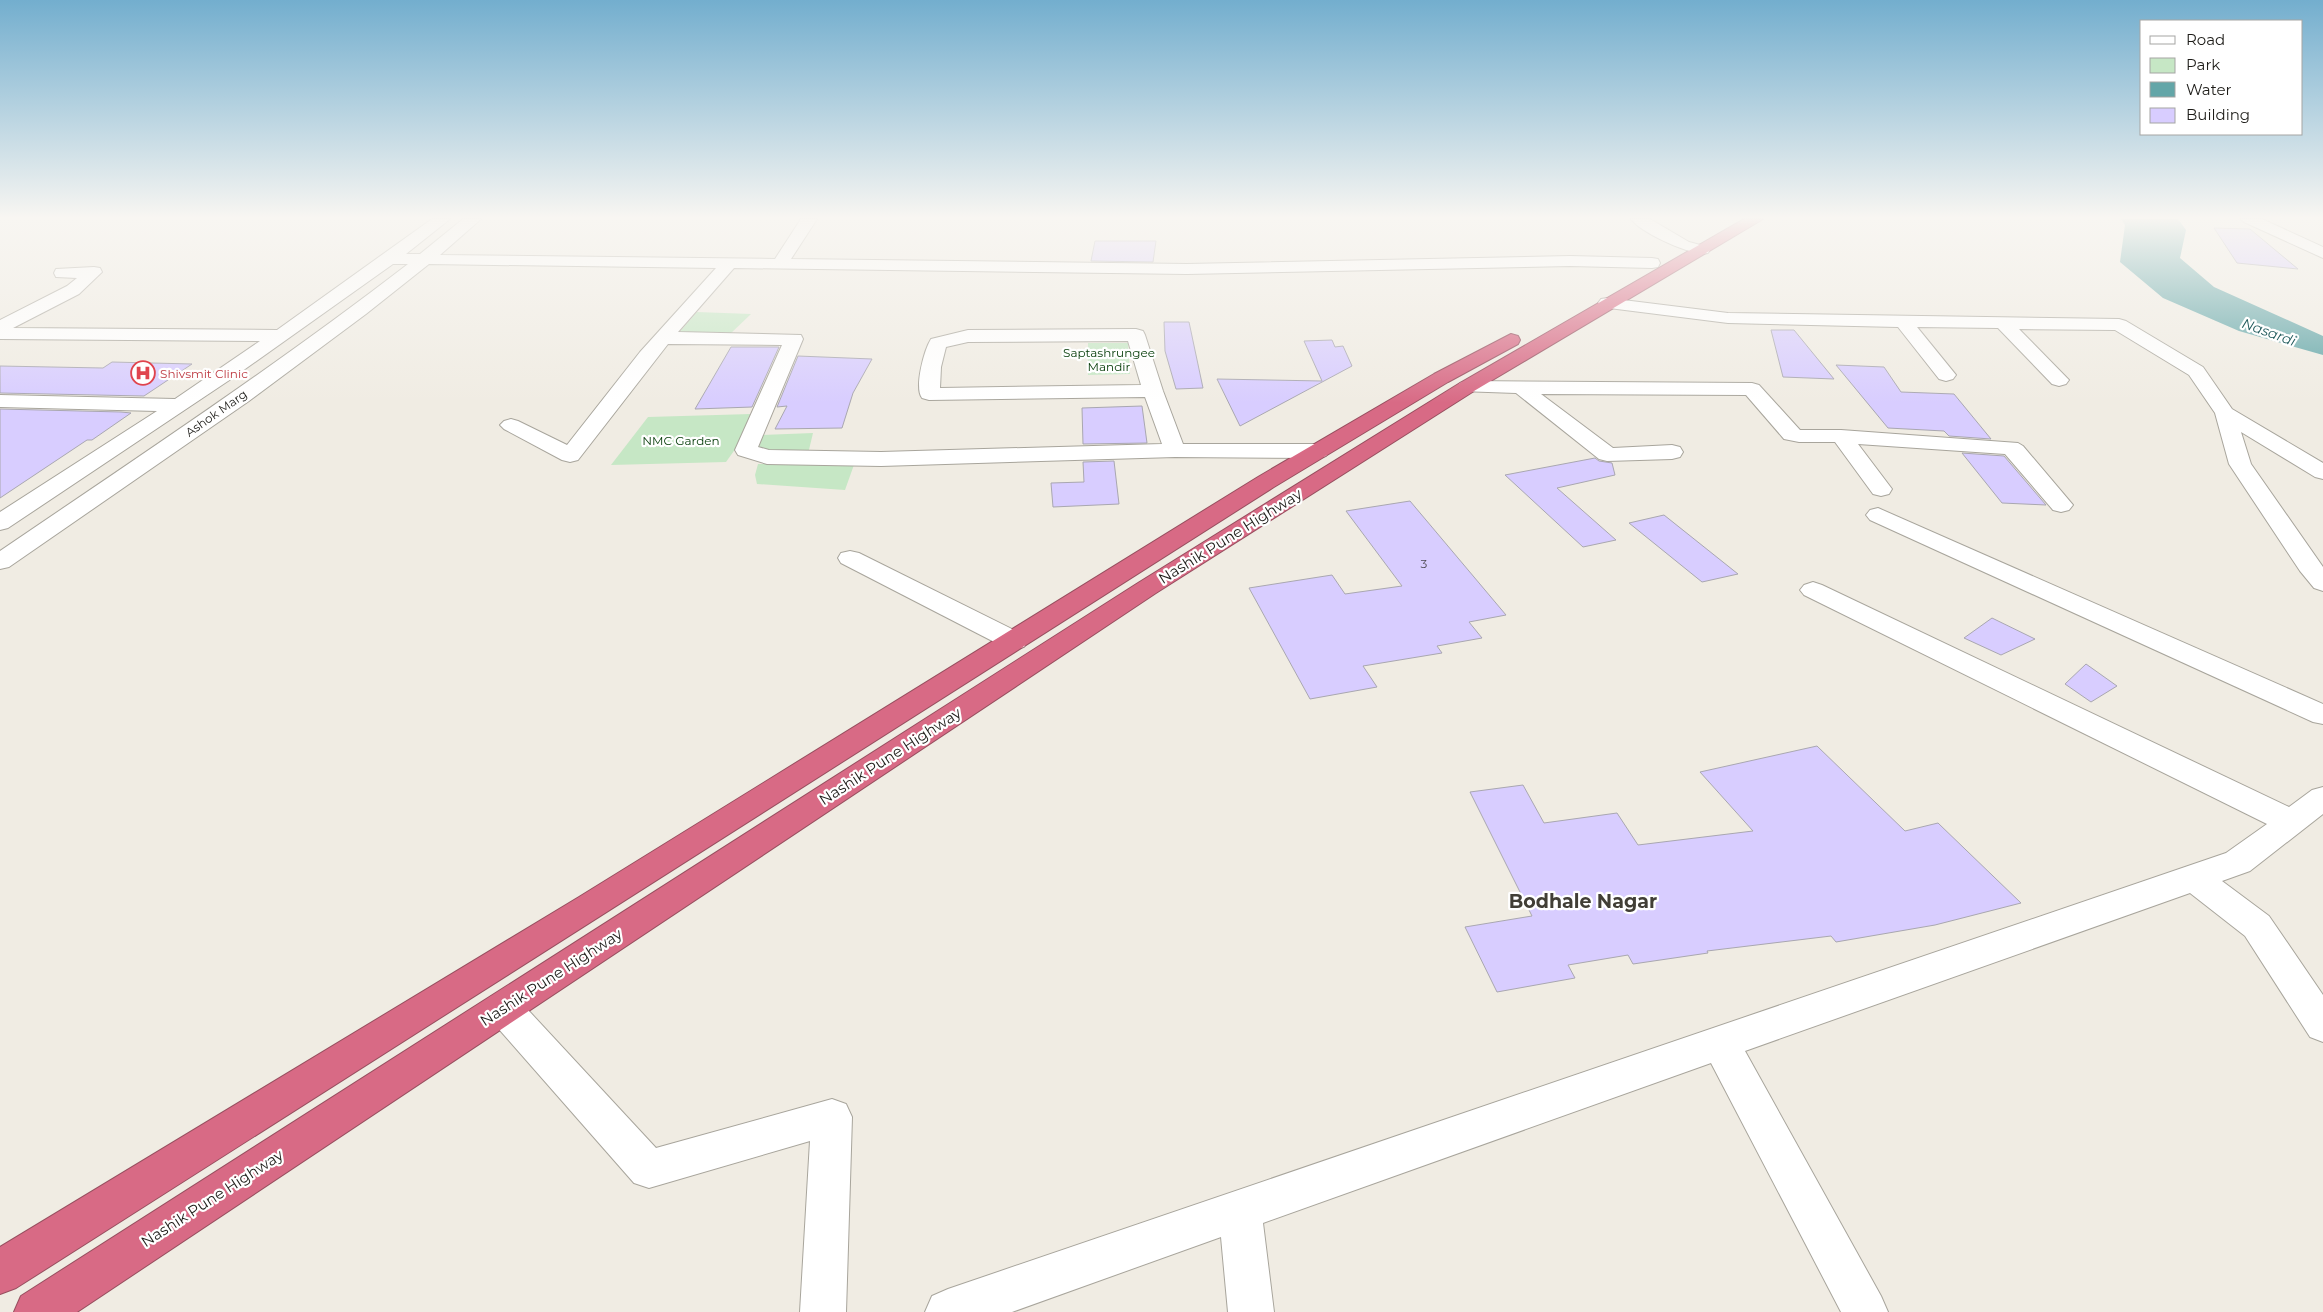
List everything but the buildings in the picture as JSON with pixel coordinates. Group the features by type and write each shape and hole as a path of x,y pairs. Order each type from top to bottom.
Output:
{"highway":[{"name":"Nashik Pune Highway","path":"0,1272 600,901 1318,451 1441,378 1620,280"},
{"name":"Nashik Pune Highway","path":"38,1312 1147,588 1467,387 1642,280"}],"street":[{"path":"0,327 73,290 84,280"},
{"name":"Ashok Marg","path":"0,524 280,336 359,280"},
{"name":"Ashok Marg","path":"0,562 292,360 399,280"},
{"path":"510,425 570,455 647,356 715,280"},
{"path":"1607,303 1728,318 2119,325 2196,371 2225,413 2240,464 2308,566 2323,583"},
{"path":"1902,320 1946,375"},
{"path":"2002,322 2059,380"},
{"path":"0,333 280,336"},
{"path":"1153,391 929,394 930,367 938,343 968,336 1136,335 1153,391 1175,450"},
{"path":"664,338 794,339 746,450 767,457 881,459 1175,450 1318,451"},
{"path":"1467,387 1752,389 1792,434 1806,438 1841,436 2005,447 2015,451 2061,505"},
{"path":"1520,387 1607,454 1672,452"},
{"path":"0,401 178,405"},
{"path":"2225,413 2323,472"},
{"path":"1841,436 1881,489"},
{"path":"1878,515 2323,714"},
{"path":"850,558 1014,641"},
{"path":"1813,590 2291,822"},
{"path":"948,1312 2238,862 2323,798"},
{"path":"2194,878 2257,926 2323,1026"},
{"path":"503,1008 649,1169 832,1117 823,1312"},
{"path":"1720,1042 1864,1312"},
{"path":"1240,1210 1251,1312"}],"green space":[{"path":"697,312 751,314 729,335 676,336"},
{"name":"Saptashrungee Mandir","path":"1088,343 1128,343 1130,374 1088,375"},
{"name":"NMC Garden","path":"751,414 736,448 726,462 611,465 648,417"},
{"path":"813,433 808,454 773,454 758,447 760,435"},
{"path":"855,462 845,490 757,484 755,475 758,464"}],"water":[{"name":"Nasardi","path":"2142,280 2206,280 2214,287 2323,336 2323,355 2239,331 2163,298"}],"place":[{"name":"Shivsmit Clinic","path":"143,373"}],"district":[{"name":"Bodhale Nagar","path":"1583,901"}]}
